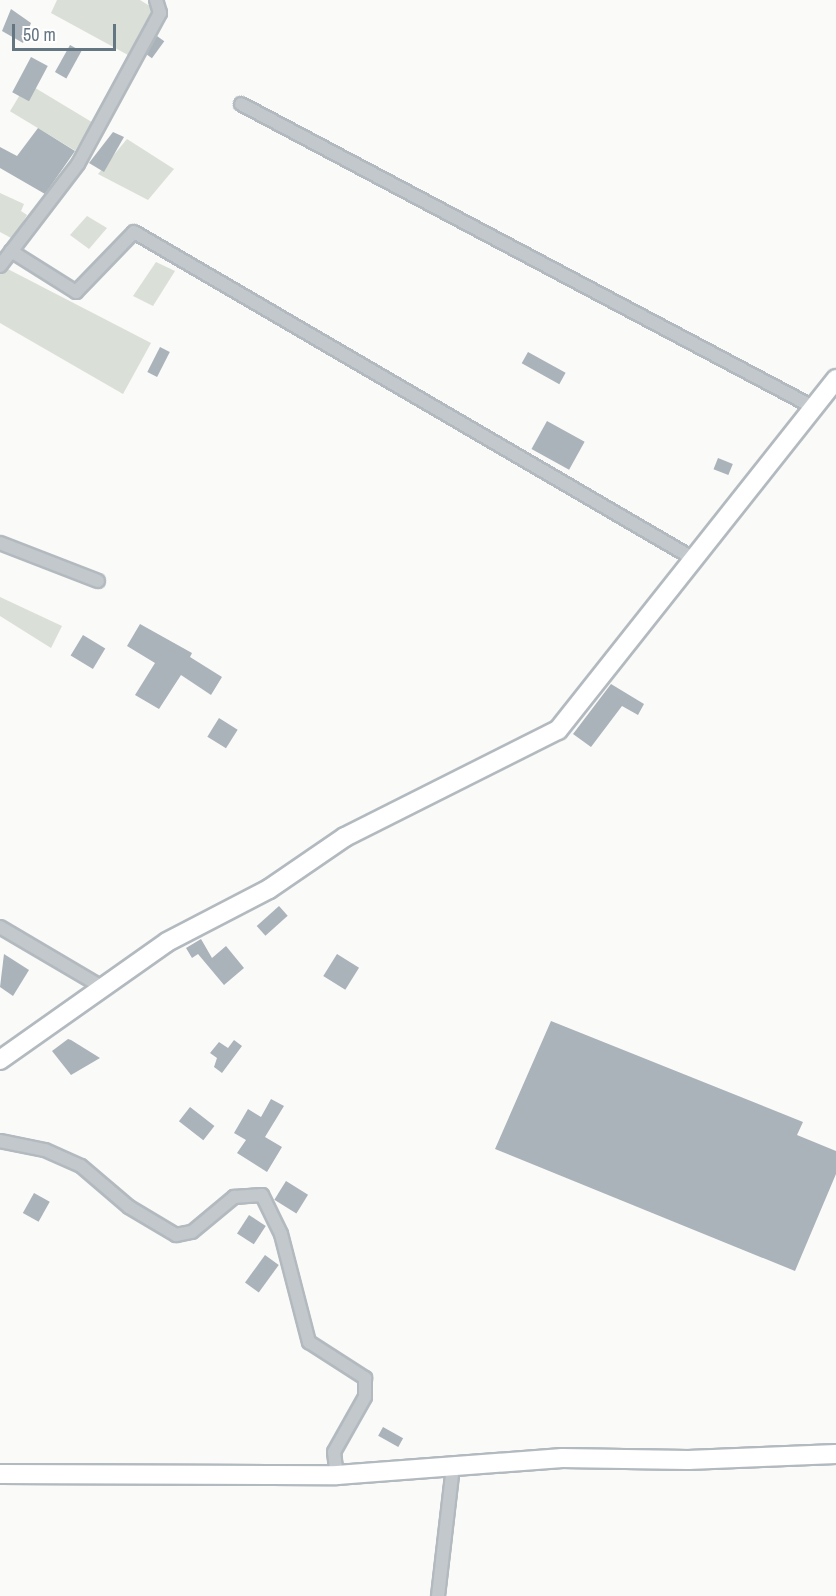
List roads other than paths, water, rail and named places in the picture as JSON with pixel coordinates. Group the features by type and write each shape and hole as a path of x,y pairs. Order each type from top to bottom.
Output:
{"street":[{"path":"0,266 78,164 160,13 156,0"},
{"path":"242,104 813,407"},
{"path":"10,251 76,292 134,232 693,558"},
{"path":"0,1060 100,986 167,942 269,889 345,837 558,730 836,379"},
{"path":"0,543 98,581"},
{"path":"0,927 100,986"},
{"path":"0,1141 45,1150 81,1166 129,1208 176,1235 192,1232 234,1197 262,1195 281,1234 309,1342 365,1378 365,1397 334,1452 337,1475"},
{"path":"0,1474 337,1475 562,1458 721,1460 836,1454"},
{"path":"438,1596 453,1466"}]}
